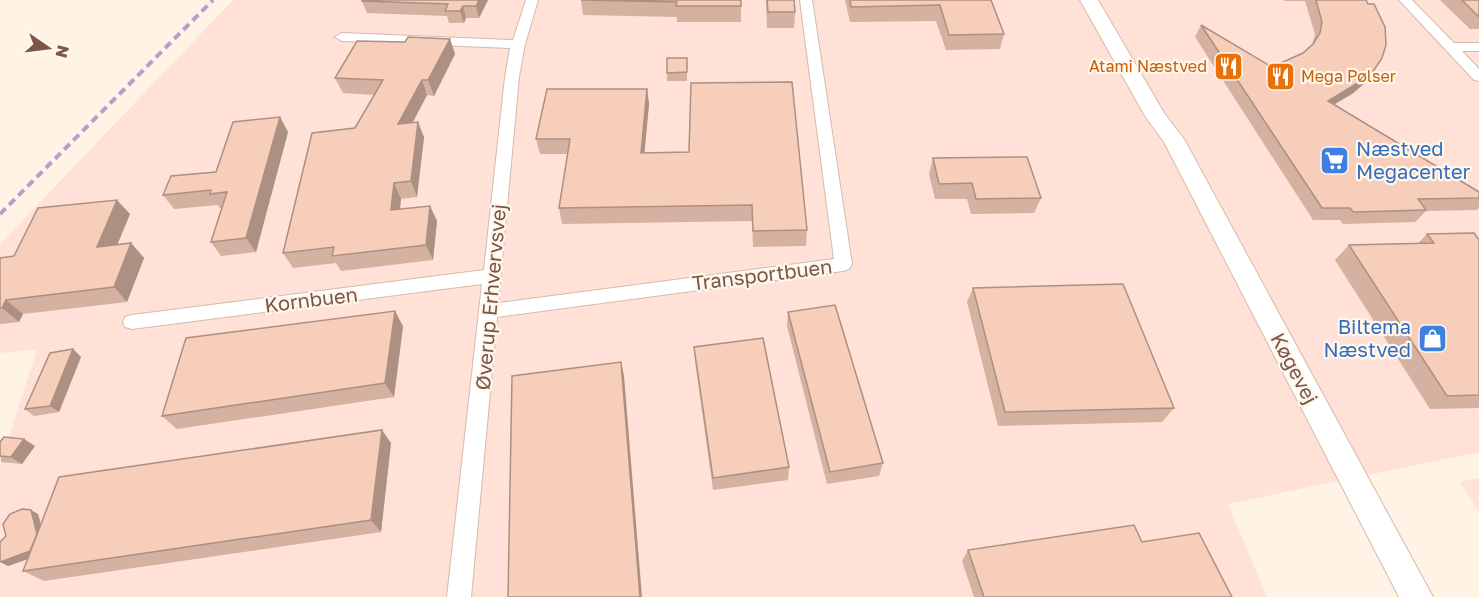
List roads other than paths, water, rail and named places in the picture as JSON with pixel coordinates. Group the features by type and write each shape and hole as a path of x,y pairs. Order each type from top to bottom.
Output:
{"street":[{"name":"Øverup Erhvervsvej","path":"459,597 512,77 518,44 532,0"},
{"name":"Transportbuen","path":"489,311 843,264 806,0"},
{"name":"Køgevej","path":"1089,0 1150,106 1173,139 1417,597"},
{"name":"Køgevej","path":"1104,0 1164,114 1173,139"},
{"path":"1406,0 1479,77"},
{"path":"342,37 518,44"},
{"path":"1450,47 1479,47"},
{"name":"Kornbuen","path":"132,322 491,276"}],"railway":[{"path":"0,214 213,0"}],"place":[{"name":"Atami Næstved","path":"1228,66"},
{"name":"Mega Pølser","path":"1280,76"},
{"name":"Næstved Megacenter","path":"1335,160"},
{"name":"Biltema Næstved","path":"1432,338"}]}
